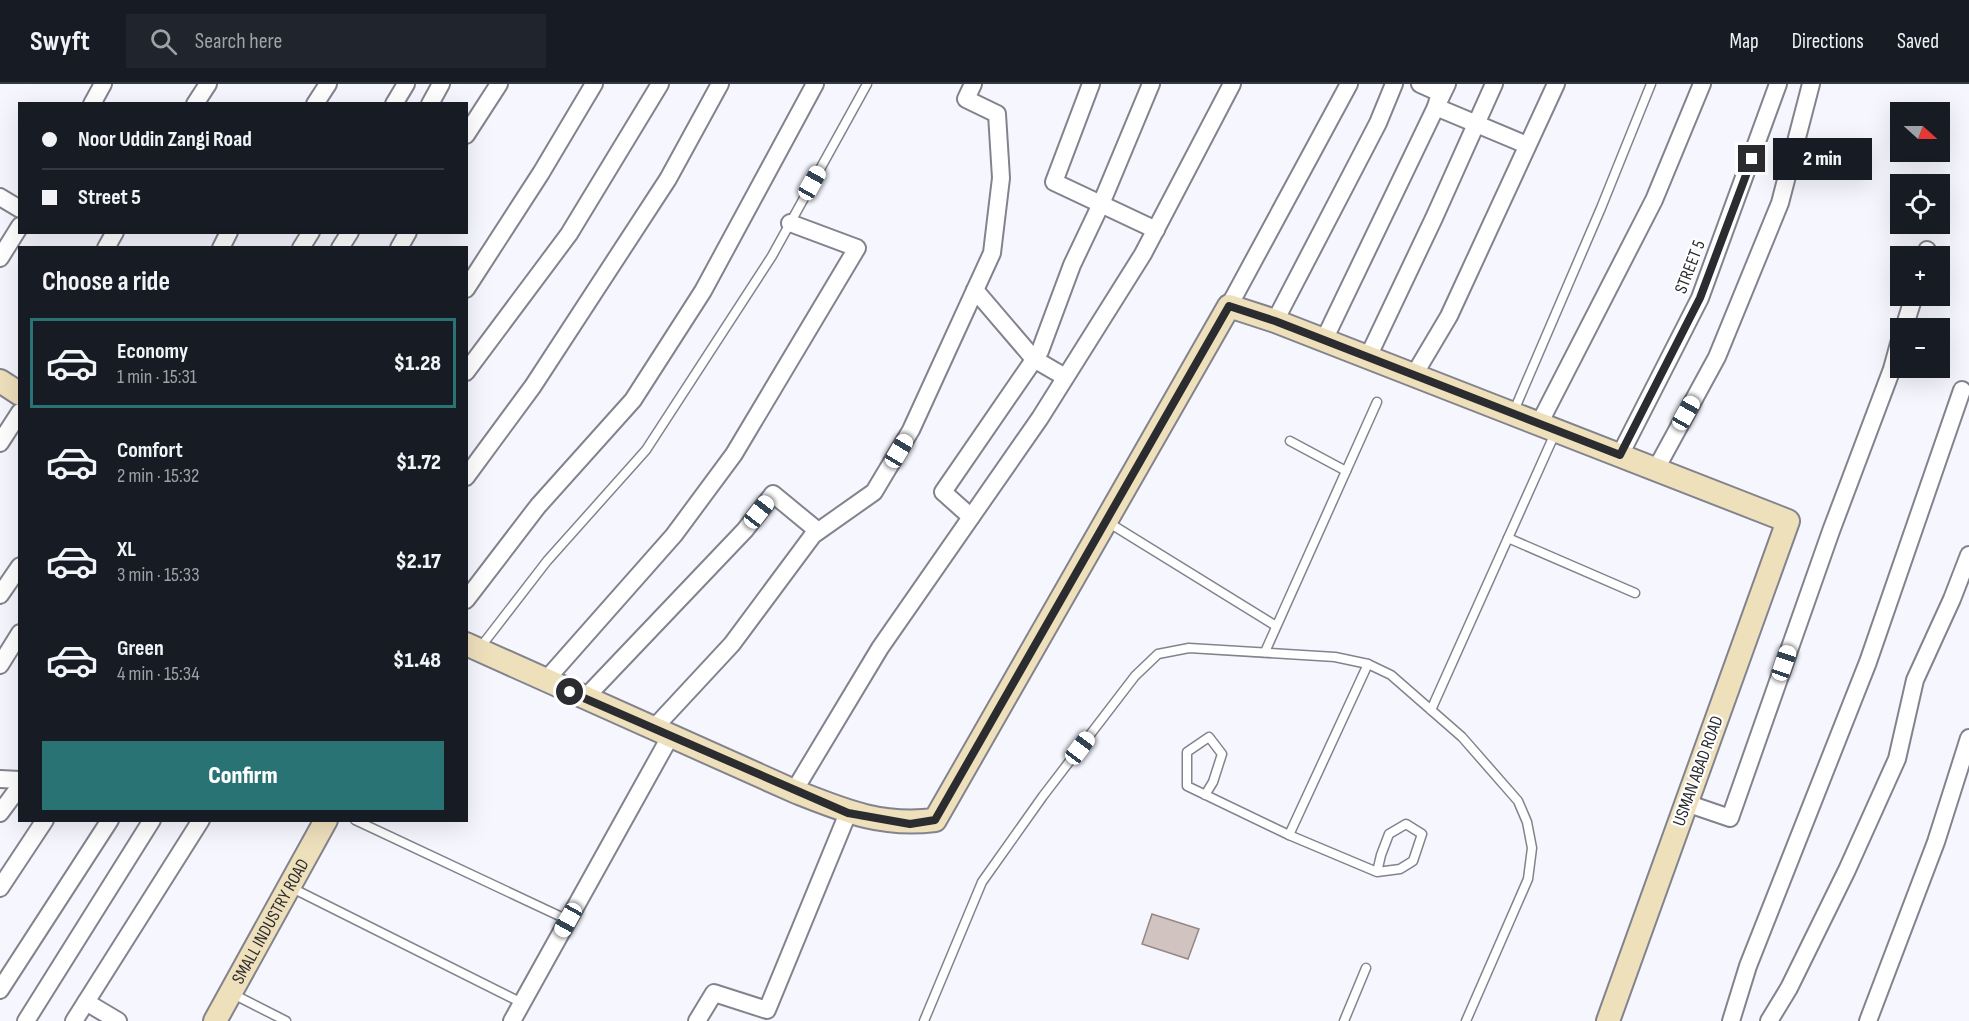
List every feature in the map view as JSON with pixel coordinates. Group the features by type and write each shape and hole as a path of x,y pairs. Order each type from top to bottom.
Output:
{"street":[{"path":"93,102 103,84"},
{"path":"196,102 208,84"},
{"path":"316,102 328,84"},
{"path":"395,102 406,84"},
{"path":"431,102 441,84"},
{"path":"468,132 498,84"},
{"path":"468,286 541,173 594,84"},
{"path":"468,369 569,234 660,84"},
{"path":"468,474 533,386 668,179 720,84"},
{"path":"468,597 538,506 633,400 703,291 815,84"},
{"path":"512,1021 568,920 662,732 732,644 813,535 874,492 911,430 992,253 1001,178 997,114 966,99 973,84"},
{"path":"1091,84 1054,182 1156,230"},
{"path":"971,517 943,492 1040,351 1072,265 1101,204 1151,84"},
{"path":"794,791 880,648 1034,427 1143,254 1232,84"},
{"path":"473,647 545,681 848,813 910,824 935,820 1229,306 1349,84"},
{"path":"1275,321 1378,123 1394,84"},
{"path":"1420,84 1440,93 1436,107"},
{"path":"1324,340 1448,84"},
{"path":"1368,357 1494,84"},
{"path":"1414,375 1449,316 1556,84"},
{"path":"1548,427 1654,200 1702,84"},
{"name":"STREET 5","path":"1620,455 1700,298 1778,84"},
{"path":"1229,306 1275,321 1656,469 1717,357 1771,225 1780,202 1811,84"},
{"path":"1436,107 1527,145"},
{"path":"0,197 18,208"},
{"path":"545,681 675,535 734,454 857,248 790,223"},
{"path":"0,258 18,229"},
{"path":"975,290 1034,359 1065,377"},
{"path":"1686,802 1730,818 1831,531 1890,374"},
{"path":"0,381 18,393"},
{"path":"1731,1021 1748,966 1868,662 1962,390"},
{"path":"0,443 18,415"},
{"name":"USMAN ABAD ROAD","path":"1608,1021 1788,521 1656,469"},
{"path":"585,698 745,530 773,494 818,531"},
{"path":"1769,1021 1789,988 1847,870 1897,759 1915,680 1952,599 1969,555"},
{"path":"0,595 18,569"},
{"path":"0,665 18,636"},
{"path":"1868,1021 1936,842 1969,738"},
{"path":"0,779 18,780"},
{"path":"0,813 18,789"},
{"path":"697,1021 714,993 767,1010 848,813"},
{"path":"0,888 44,822"},
{"path":"0,990 109,822"},
{"path":"26,1021 151,822"},
{"path":"74,1021 200,822"},
{"name":"SMALL INDUSTRY ROAD","path":"215,1021 325,822"},
{"path":"86,1002 118,1021"}],"lane":[{"path":"473,647 646,450 765,266 867,84"},
{"path":"1512,414 1601,208 1651,84"},
{"path":"1265,652 1377,402"},
{"path":"1431,710 1508,538 1548,427"},
{"path":"1290,441 1346,471"},
{"path":"1106,521 1276,626"},
{"path":"1508,538 1635,593"},
{"path":"924,1021 982,882 1043,796 1135,676 1158,654 1189,648 1335,657 1368,664 1391,675 1462,737 1518,801 1527,822 1532,848 1528,879 1466,1021"},
{"path":"1289,835 1368,664"},
{"path":"1205,795 1213,782 1222,754 1209,737 1188,752 1187,786 1205,795 1289,835 1377,872 1400,869 1413,861 1422,834 1407,824 1389,834 1377,872"},
{"path":"359,822 568,920"},
{"path":"290,887 522,1004"},
{"path":"1344,1021 1366,968"},
{"path":"231,993 286,1021"}],"building":[{"path":"1152,914 1199,929 1188,959 1142,944"}],"route":[{"path":"570,692 848,813 910,824 935,820 1229,306 1275,321 1620,455 1700,298 1752,159"}]}
